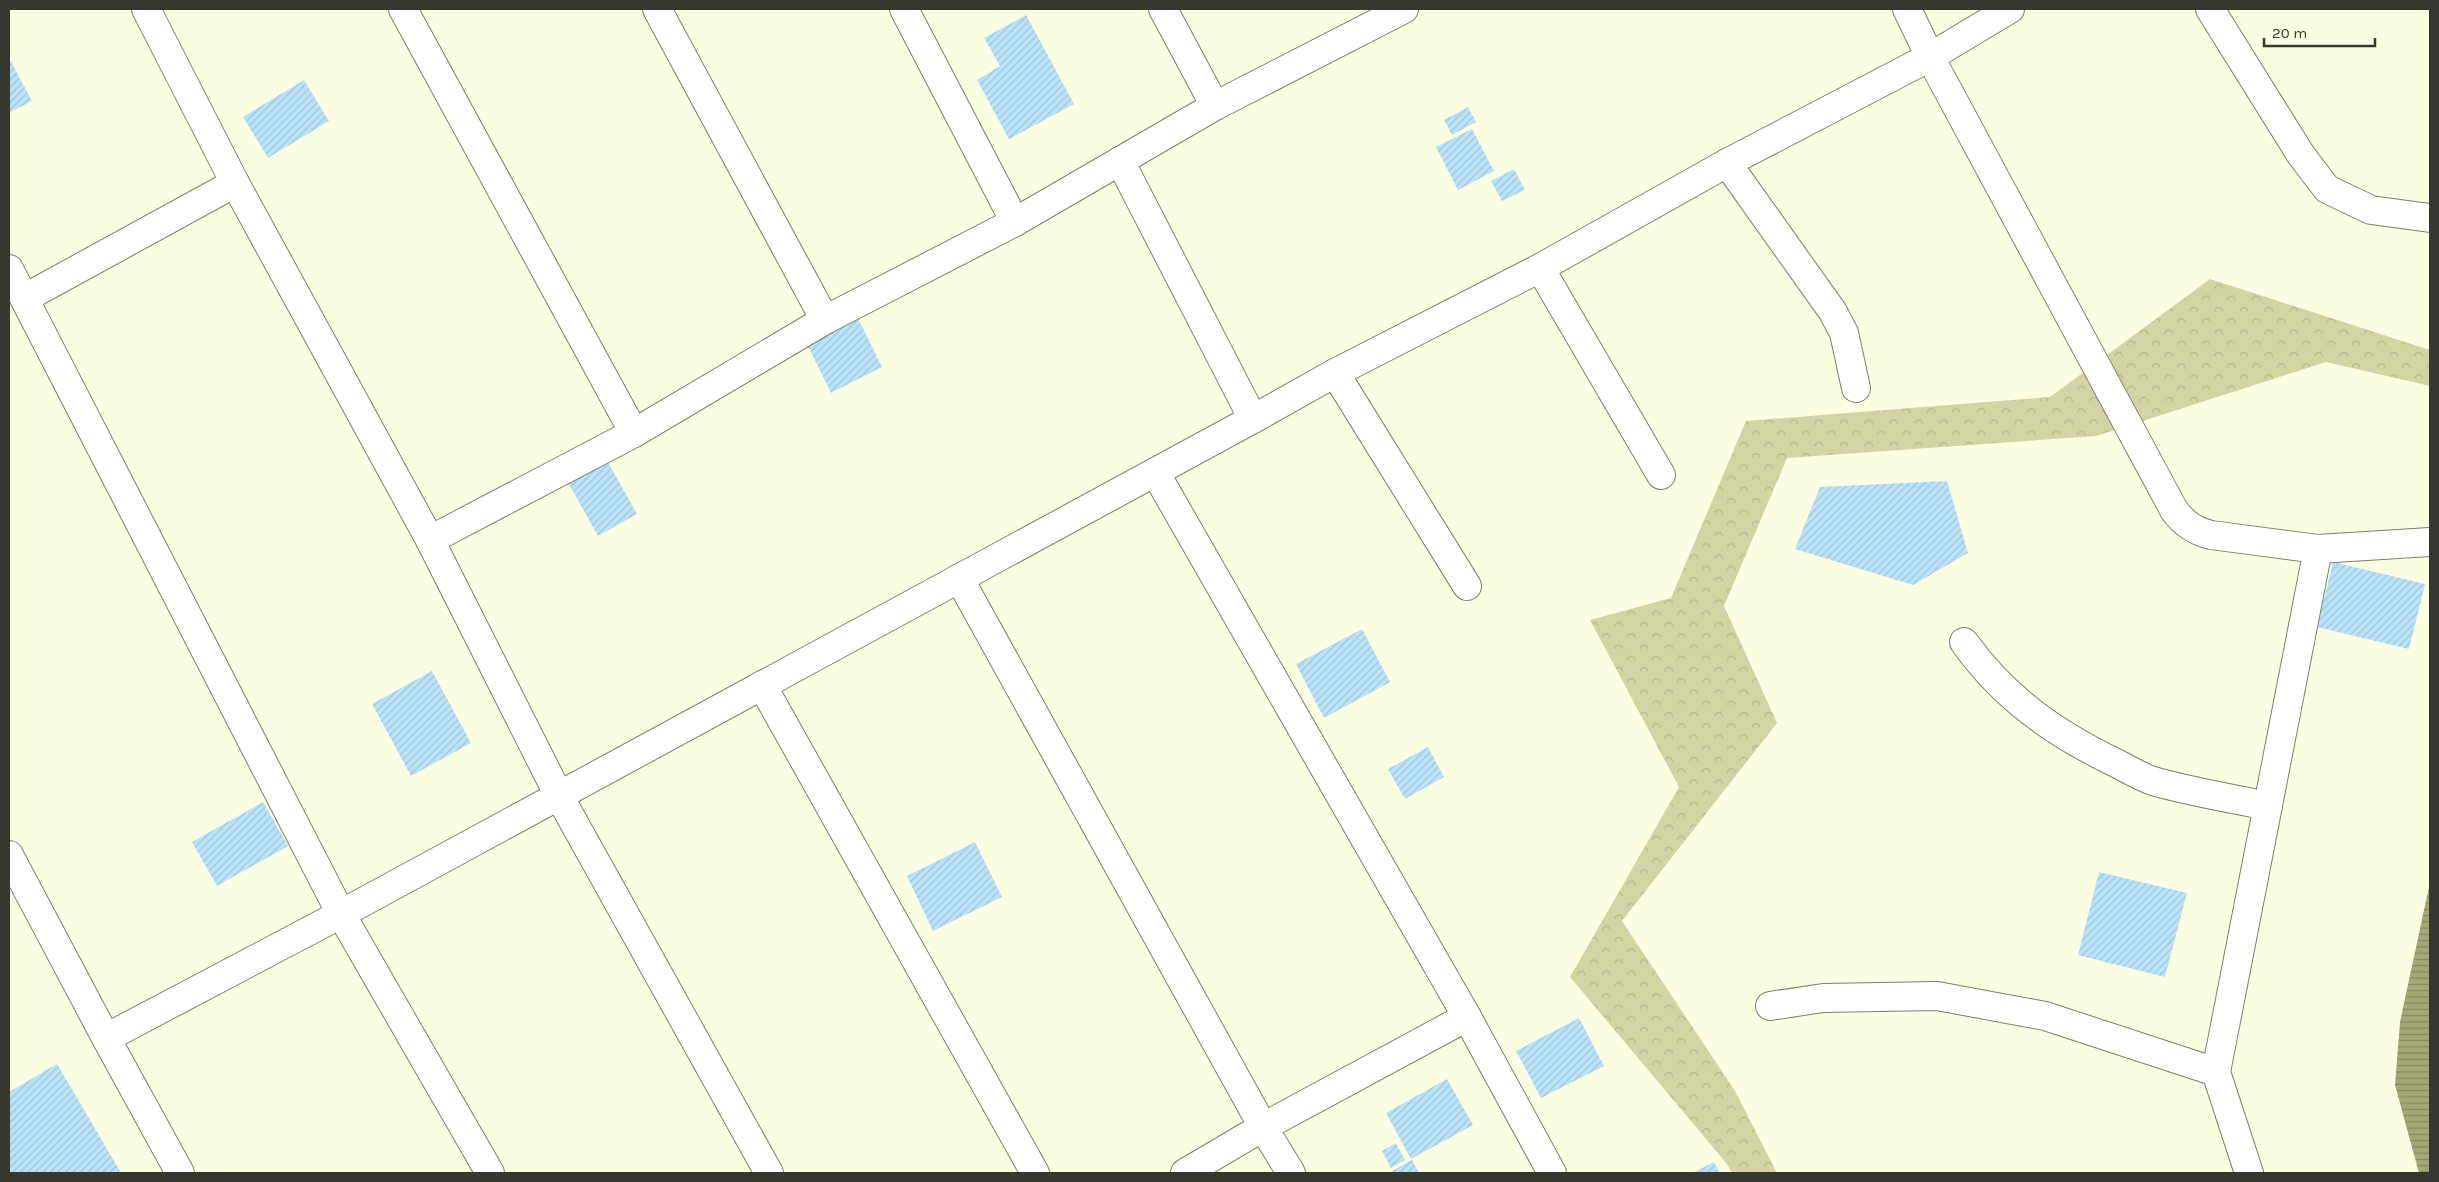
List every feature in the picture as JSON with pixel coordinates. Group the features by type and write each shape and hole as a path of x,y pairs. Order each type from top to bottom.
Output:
{"street":[{"path":"146,9 235,183 430,540 558,794 769,1173"},
{"path":"403,9 634,434"},
{"path":"657,9 825,320"},
{"path":"904,9 1014,222"},
{"path":"1163,9 1215,106"},
{"path":"430,540 634,434 825,320 1014,222 1215,106 1403,9"},
{"path":"1907,9 1930,57 2182,522 2200,533 2318,550 2430,542"},
{"path":"106,1038 341,914 558,794 1335,373 1540,268 1727,163 1930,57 2010,9"},
{"path":"2210,9 2300,154 2327,189 2371,210 2430,218"},
{"path":"1120,161 1253,419"},
{"path":"1727,163 1833,312 1844,333 1856,388"},
{"path":"25,298 235,183"},
{"path":"1540,268 1661,475"},
{"path":"9,269 341,914 490,1173"},
{"path":"1335,373 1467,586"},
{"path":"1155,472 1467,1016 1552,1173"},
{"path":"2249,1173 2216,1072 2318,550"},
{"path":"959,578 1263,1126 1291,1173"},
{"path":"1964,642 1983,669 2013,697 2038,718 2086,749 2152,780 2268,806"},
{"path":"762,685 1035,1173"},
{"path":"9,855 180,1173"},
{"path":"1770,1006 1823,998 1937,996 2046,1016 2216,1072"},
{"path":"1185,1173 1263,1126 1467,1016"}],"green space":[{"path":"2210,279 2430,350 2430,386 2326,362 2096,436 1787,458 1724,606 1777,723 1622,921 1735,1091 1777,1173 1732,1173 1727,1164 1570,977 1679,787 1590,620 1671,598 1746,421 2050,397"}],"shaded area":[{"path":"2430,882 2430,1173 2419,1173 2395,1085 2400,1022"}],"building":[{"path":"1026,15 1074,104 1009,139 977,80 1000,66 984,38"},
{"path":"9,58 32,101 9,113"},
{"path":"304,80 329,121 268,158 243,117"},
{"path":"1468,107 1476,122 1452,135 1444,120"},
{"path":"1472,129 1494,171 1458,190 1436,147"},
{"path":"1514,169 1525,190 1502,201 1491,181"},
{"path":"855,312 882,367 831,393 804,338"},
{"path":"604,455 637,514 598,536 565,477"},
{"path":"1947,481 1968,553 1913,585 1795,549 1820,487"},
{"path":"2333,562 2425,584 2409,649 2317,627"},
{"path":"1362,629 1390,682 1324,718 1296,664"},
{"path":"432,671 471,743 411,776 372,704"},
{"path":"1428,747 1444,777 1405,799 1388,769"},
{"path":"263,802 288,846 217,886 192,842"},
{"path":"975,842 1002,897 933,931 907,876"},
{"path":"2099,872 2187,893 2165,977 2078,955"},
{"path":"1579,1018 1604,1066 1541,1098 1516,1051"},
{"path":"57,1064 120,1171 116,1173 9,1173 9,1092"},
{"path":"1447,1079 1473,1125 1411,1159 1386,1113"},
{"path":"1396,1143 1405,1160 1391,1168 1382,1151"},
{"path":"1412,1160 1419,1173 1394,1173 1392,1171"},
{"path":"1714,1162 1720,1173 1692,1173"}]}
